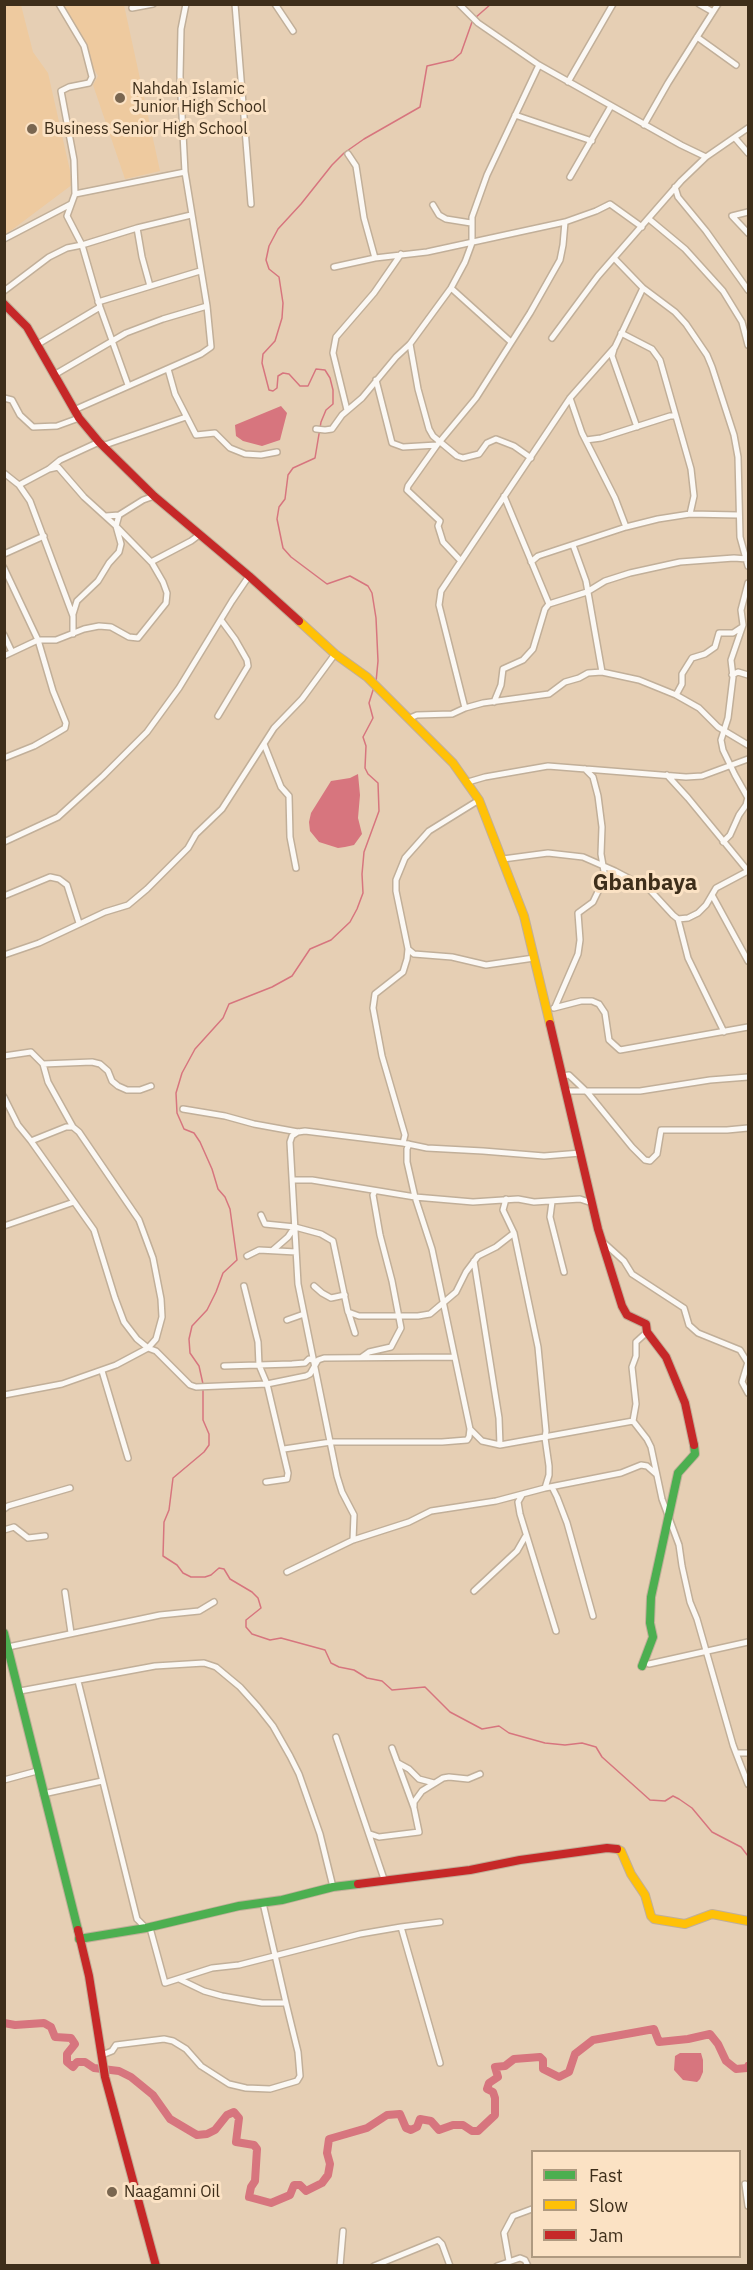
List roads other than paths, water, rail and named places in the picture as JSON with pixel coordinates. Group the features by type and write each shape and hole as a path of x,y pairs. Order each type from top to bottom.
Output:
{"street":[{"path":"59,4 84,46 92,77 89,83 69,87 62,91 74,160 75,194 67,216 82,245 99,305 128,385"},
{"path":"132,8 153,4"},
{"path":"74,410 201,354 211,347 207,306 185,172 180,76 181,29 186,4"},
{"path":"235,4 251,204"},
{"path":"275,4 293,31"},
{"path":"459,4 470,17 539,65 644,125 706,157"},
{"path":"568,82 613,4"},
{"path":"699,4 713,12"},
{"path":"644,125 718,4"},
{"path":"697,37 736,65"},
{"path":"315,429 325,430 335,426 347,410 362,398 396,357 410,344 451,288 472,243 471,223 487,175 539,65"},
{"path":"570,177 611,106"},
{"path":"515,115 592,141"},
{"path":"552,338 598,276 675,188 706,157 748,128"},
{"path":"735,138 748,153"},
{"path":"348,154 356,166 364,218 375,258"},
{"path":"75,194 185,172"},
{"path":"675,188 678,197 706,231 748,290"},
{"path":"4,239 71,204"},
{"path":"334,267 375,258 427,252 565,222 596,212 610,204 642,227"},
{"path":"433,205 439,215 446,219 471,223"},
{"path":"748,212 732,216 748,233"},
{"path":"4,291 49,257 67,248 191,215"},
{"path":"649,219 685,249 723,291 742,322 748,345"},
{"path":"460,561 442,542 438,526 440,521 407,490 412,478 476,398 560,260 564,245 565,222"},
{"path":"137,228 150,286"},
{"path":"347,410 333,353 336,337 374,293 401,255"},
{"path":"614,258 642,288 675,312 707,355 735,435 738,457 740,537 748,559 748,566"},
{"path":"38,344 99,305 200,271"},
{"path":"451,288 511,342"},
{"path":"637,427 612,356 642,288"},
{"path":"4,304 27,327 74,410 100,444 154,496 249,576 335,654 367,677 448,758 468,782 479,800 524,916 592,1203 624,1311 627,1315 646,1324 647,1332 666,1357 685,1403 694,1439 694,1454 678,1473 651,1597 652,1637 645,1665 748,1642"},
{"path":"54,375 111,341 163,319 207,306"},
{"path":"621,333 652,349 660,360 692,469 693,496 690,514"},
{"path":"410,344 429,429 439,443 463,458 478,454 487,443 496,439 514,446 531,458"},
{"path":"465,708 439,605 441,591 570,398 615,347"},
{"path":"168,369 175,394 196,435 215,433 230,448 239,453 261,455 277,452"},
{"path":"376,380 392,443 403,447 439,443"},
{"path":"4,398 12,400 20,415 33,427 57,426 79,418"},
{"path":"570,398 586,440 615,498 626,527"},
{"path":"586,440 601,438 675,416"},
{"path":"19,485 49,469 60,460 100,444 186,417"},
{"path":"58,467 60,460"},
{"path":"49,469 58,467"},
{"path":"4,656 38,640 56,640 84,629 105,626 132,638 140,636 165,606 167,598 160,576 151,562 117,526 84,497 58,467"},
{"path":"4,472 19,485 30,501 73,616"},
{"path":"106,516 119,515 154,496"},
{"path":"504,496 549,604"},
{"path":"531,562 538,556 658,519 690,514 738,515"},
{"path":"73,634 73,616 77,600 98,581 119,552 121,544 117,526 119,515"},
{"path":"151,562 191,542 199,535"},
{"path":"4,554 44,536"},
{"path":"573,545 586,581 602,672"},
{"path":"494,702 501,685 503,669 523,660 533,649 545,609 549,604 587,592 609,580 680,562 748,559"},
{"path":"4,568 38,640 53,691 66,723 65,728 56,734 4,758"},
{"path":"4,842 58,817 147,732 174,696 249,576"},
{"path":"723,842 730,835 748,798 722,745 729,715 731,660 743,626 741,609 748,583"},
{"path":"218,716 248,666 235,639 221,620"},
{"path":"676,695 682,684 682,674 692,658 705,654 715,646 719,633 733,633 743,626"},
{"path":"4,635 12,652"},
{"path":"4,955 39,943 79,923 128,905 147,889 188,848 196,834 222,809 274,728 302,699 335,654"},
{"path":"410,718 417,715 452,714 465,708 494,702 549,694 565,682 588,673 602,672 639,680 676,695 699,708 724,731 748,745"},
{"path":"732,675 738,672 748,675"},
{"path":"264,744 281,787 290,799 288,814 296,868"},
{"path":"468,782 540,767 702,776 748,759"},
{"path":"555,1007 579,954 578,913 593,902 604,882 601,854 602,827 595,784 591,774 584,768"},
{"path":"503,860 531,854 583,857 649,889 678,919 688,918 698,913 716,888 748,871 667,775"},
{"path":"284,1449 331,1442 460,1441 469,1437 470,1429 444,1302 432,1249 415,1197 405,1135 382,1056 373,1008 375,994 403,972 407,959 408,949 395,885 401,868 410,853 429,831 479,800"},
{"path":"4,896 50,877 59,879 67,885 79,923"},
{"path":"712,895 748,961"},
{"path":"678,919 688,958 724,1032"},
{"path":"408,949 414,954 452,957 486,965 534,958"},
{"path":"407,959 414,954"},
{"path":"547,1011 581,1001 599,1004 605,1012 609,1040 620,1050 748,1027"},
{"path":"4,1056 31,1052 43,1064 48,1082 73,1127 80,1132 139,1220 153,1258 162,1317 156,1339 148,1348 102,1371 62,1384 4,1395"},
{"path":"43,1064 92,1062 100,1064 108,1071 112,1082 127,1090 140,1090 152,1086"},
{"path":"562,1076 569,1075 588,1093 645,1160 650,1161 657,1154 661,1130 748,1128"},
{"path":"566,1091 588,1093 640,1091 710,1080 748,1077"},
{"path":"4,1097 18,1125 94,1230 124,1322 148,1348 156,1351 190,1385 267,1383 310,1374 314,1362 324,1358 454,1357"},
{"path":"183,1109 298,1132 406,1143 441,1150 544,1156 581,1153"},
{"path":"31,1141 51,1132 73,1127"},
{"path":"298,1132 292,1136 290,1142 298,1284 342,1492 354,1515 353,1540"},
{"path":"293,1180 330,1182 415,1197 473,1202 518,1199 534,1203 580,1199 592,1203"},
{"path":"360,1358 369,1352 391,1347 401,1328 380,1235 373,1195 375,1191"},
{"path":"506,1199 503,1210 514,1233 538,1347 546,1431 548,1488 567,1523 593,1616"},
{"path":"4,1226 74,1202"},
{"path":"552,1202 550,1217 564,1272"},
{"path":"261,1215 266,1224 295,1227 321,1234 333,1242 348,1312 355,1333"},
{"path":"273,1250 288,1237 295,1227"},
{"path":"348,1312 359,1316 430,1314 456,1292 474,1261 514,1233"},
{"path":"602,1241 624,1261 632,1274 684,1308 689,1325 698,1333 740,1350 748,1363 742,1382 748,1394"},
{"path":"247,1256 259,1250 296,1252"},
{"path":"474,1261 499,1418 500,1445"},
{"path":"244,1286 258,1342 259,1365 267,1383 289,1476 283,1480 266,1482"},
{"path":"314,1286 331,1298 345,1295"},
{"path":"287,1320 304,1314"},
{"path":"647,1332 635,1345 636,1356 632,1367 636,1404 633,1421 647,1439 669,1521 679,1545 690,1602 736,1753 748,1784"},
{"path":"224,1366 298,1364 305,1363 309,1359 314,1362"},
{"path":"102,1371 128,1458"},
{"path":"470,1429 482,1441 500,1445 633,1421"},
{"path":"287,1572 353,1540 409,1522 431,1511 496,1501 621,1473 641,1465 647,1466 657,1475"},
{"path":"4,1509 70,1488"},
{"path":"522,1495 518,1502 525,1537 556,1631"},
{"path":"4,1530 15,1527 28,1538 45,1536"},
{"path":"474,1591 517,1551 525,1537"},
{"path":"65,1592 71,1633"},
{"path":"8,1647 179,1612 200,1611 214,1602"},
{"path":"4,1633 20,1691 37,1771 94,2003 105,2077 156,2265"},
{"path":"20,1691 127,1670 178,1663 204,1663 216,1667 226,1674 273,1726 290,1756 299,1774 320,1834 333,1887"},
{"path":"78,1681 137,1919 134,1930"},
{"path":"336,1737 384,1879"},
{"path":"370,1833 379,1838 419,1832 414,1808 392,1748"},
{"path":"736,1753 748,1753"},
{"path":"398,1763 409,1769 419,1779 434,1783"},
{"path":"4,1780 37,1771"},
{"path":"414,1808 414,1802 422,1791 434,1783 449,1777 468,1779 480,1774"},
{"path":"43,1794 102,1781"},
{"path":"375,1847 379,1838"},
{"path":"79,1939 148,1928 333,1887 616,1848 621,1851 631,1874 645,1895 654,1919 685,1924 712,1914 748,1921"},
{"path":"102,2060 116,2045 164,2039 173,2041 186,2049 201,2066 229,2084 246,2088 270,2089 297,2081 300,2076 300,2067 263,1903"},
{"path":"137,1919 148,1928 165,1983 212,1968 239,1965 360,1934 400,1926 440,1922"},
{"path":"400,1926 440,2063"},
{"path":"179,1979 204,1991 222,1996 262,2003 286,2002"},
{"path":"744,2185 748,2206"},
{"path":"509,2261 504,2233 513,2216 531,2209"},
{"path":"340,2265 343,2231"},
{"path":"374,2265 438,2240 442,2244 450,2265"},
{"path":"497,2265 520,2258 528,2265"}],"waterway":[{"path":"475,18 491,4"},
{"path":"376,682 378,661 376,618 372,593 368,586 350,576 327,584 291,557 283,548 277,519 279,507 285,499 288,475 293,468 315,458 321,422 326,410 333,404 333,390 325,370 316,369 308,386 300,386 289,374 283,373 278,376 277,388 273,391 269,390 262,363 263,354 275,341 282,318 283,303 279,277 269,269 266,260 269,246 278,229 344,153 420,107 427,66 453,60 461,53 472,22"},
{"path":"203,1384 199,1366 190,1353 189,1339 192,1326 207,1310 223,1273 237,1260 230,1209 225,1197 218,1189 200,1142 194,1133 184,1129 177,1113 176,1093 182,1073 195,1049 223,1018 229,1004 272,987 292,976 310,949 331,940 350,922 357,909 363,893 364,852 379,811 378,783 365,768 366,746 363,737 373,718 369,703 374,687"},
{"path":"203,1389 203,1420 209,1434 209,1445 173,1478 169,1510 164,1522 163,1556 191,1577 205,1577 219,1568 224,1569 230,1579 252,1592 258,1598 261,1608 246,1620 246,1627 252,1634 270,1640 281,1638 325,1650 331,1663 354,1670 367,1678 382,1681 392,1690 425,1687 450,1712 482,1729 499,1726 509,1733 545,1743 565,1745 582,1743 596,1747 602,1757 650,1800 665,1801 673,1796 679,1799 692,1808 712,1832 741,1847 748,1856"},
{"path":"4,2023 15,2025 44,2023 51,2027 55,2037 71,2038 75,2044 67,2054 67,2062 73,2067 77,2062 85,2062 94,2068 119,2071 131,2077 153,2095 170,2119 197,2135 215,2130 227,2115 234,2112 239,2118 236,2142 254,2145 257,2149 255,2181 249,2197 271,2203 290,2195 294,2185 300,2185 306,2191 322,2183 328,2175 330,2164 327,2153 329,2139 367,2128 387,2115 400,2114 406,2128 411,2130 417,2127 420,2119 431,2121 439,2130 453,2125 463,2125 472,2131 478,2131 495,2115 495,2098 493,2092 487,2089 489,2083 498,2077 495,2067 505,2066 514,2059 540,2057 543,2060 543,2069 559,2077 569,2072 575,2054 593,2040 654,2029 659,2042 710,2034 726,2061 736,2069 748,2066"}],"place":[{"name":"Nahdah Islamic Junior High School","path":"120,98"},
{"name":"Business Senior High School","path":"32,129"},
{"name":"Naagamni Oil","path":"112,2192"}],"district":[{"name":"Gbanbaya","path":"645,884"}]}
